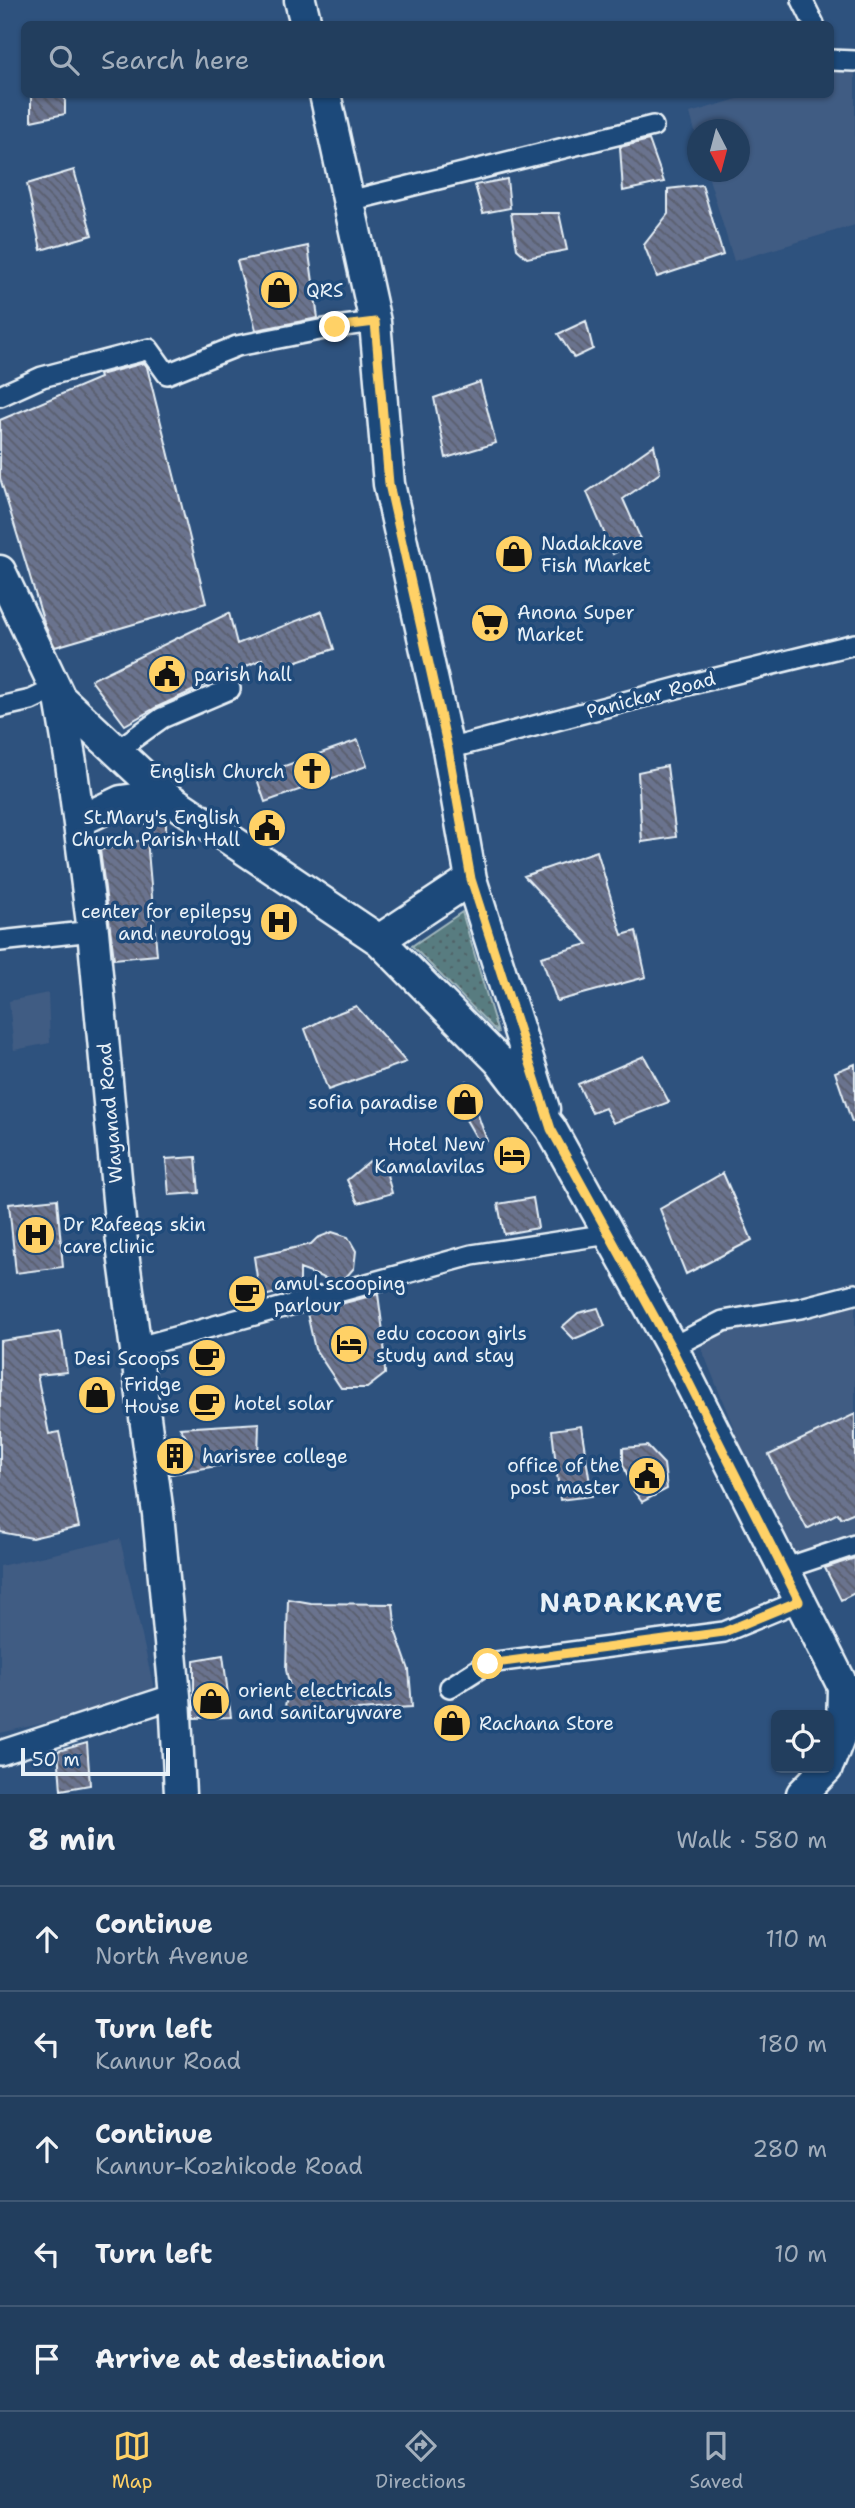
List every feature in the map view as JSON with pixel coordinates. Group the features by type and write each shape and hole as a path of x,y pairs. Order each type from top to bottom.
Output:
{"main road":[{"path":"300,0 305,21"},
{"path":"326,98 375,322 389,484 448,749 471,879 551,1129"},
{"name":"Wayanad Road","path":"0,571 58,693 79,821 93,931 123,1253 158,1514 175,1696 180,1794"},
{"path":"58,693 164,795 379,940 499,1061 551,1129 671,1347 849,1699 834,1750"},
{"path":"79,821 121,801 164,795"},
{"path":"379,940 471,879"},
{"path":"802,1794 821,1773"}],"street":[{"path":"807,1 813,21"},
{"path":"834,60 855,61"},
{"path":"349,201 653,126"},
{"path":"0,396 42,377 149,349 167,374 237,346 375,322"},
{"name":"Panickar Road","path":"448,749 855,643"},
{"path":"116,751 162,718 230,689"},
{"path":"0,706 58,693"},
{"path":"0,942 93,931"},
{"path":"135,1348 472,1255 609,1234"},
{"path":"671,1347 723,1321 801,1308 855,1294"},
{"path":"783,1569 855,1545"},
{"path":"450,1687 488,1664 724,1632 799,1601"},
{"path":"0,1753 175,1696"}],"shaded area":[{"path":"855,64 855,225 734,261 710,182 750,182 750,119 692,119 690,113 741,98 834,98 834,70"},
{"path":"48,993 50,1043 14,1050 9,1001"},
{"path":"855,1280 855,1538 789,1565 699,1342"},
{"path":"120,1539 156,1698 0,1733 0,1566"}],"green space":[{"path":"462,912 498,1033 412,946"}],"building":[{"path":"31,98 65,98 65,114 31,121"},
{"path":"649,140 664,182 623,191 620,147"},
{"path":"74,170 92,235 41,250 27,184"},
{"path":"507,179 510,208 483,213 475,185"},
{"path":"702,185 723,255 657,277 644,245 668,214 668,189"},
{"path":"511,213 559,213 567,250 527,258 517,249"},
{"name":"QRS","path":"308,246 318,318 256,330 237,261"},
{"path":"586,321 593,349 574,358 558,334"},
{"path":"144,363 206,603 55,647 45,626 0,478 0,420 100,378 99,375"},
{"path":"480,382 496,443 446,458 434,398"},
{"path":"654,445 660,473 623,499 640,537 613,554 587,492"},
{"name":"parish hall","path":"322,611 334,649 267,671 262,659 157,707 125,725 91,680 229,613 237,644"},
{"name":"English Church","path":"358,740 367,766 265,802 256,776"},
{"path":"667,766 676,837 642,842 638,772"},
{"path":"160,813 166,817 166,839 147,839 145,815"},
{"path":"147,839 157,955 114,959 100,850"},
{"path":"597,851 622,935 636,931 646,977 557,1001 541,957 588,944 524,876"},
{"path":"356,1006 406,1062 328,1090 305,1029"},
{"path":"644,1056 669,1102 613,1123 605,1108 592,1113 578,1084"},
{"path":"855,1064 855,1121 852,1122 835,1072"},
{"name":"sofia paradise","path":"466,1081 487,1141 480,1144 450,1092"},
{"path":"196,1157 199,1193 169,1195 166,1159"},
{"path":"372,1159 384,1164 392,1193 358,1203 347,1180"},
{"path":"723,1173 752,1240 686,1274 660,1209"},
{"path":"533,1198 538,1228 504,1234 498,1204"},
{"name":"Dr Rafeeqs skin care clinic","path":"57,1199 63,1267 16,1273 9,1204"},
{"path":"332,1232 348,1237 356,1251 354,1268 346,1277 332,1281 300,1269 300,1287 260,1297 254,1257 311,1244 317,1238"},
{"name":"edu cocoon girls study and stay","path":"378,1294 385,1374 367,1388 341,1388 315,1349 307,1313"},
{"path":"598,1308 605,1326 574,1339 562,1327 578,1313"},
{"path":"61,1332 67,1372 37,1375 49,1434 59,1432 79,1527 32,1538 0,1532 0,1341"},
{"path":"855,1414 855,1512 841,1518 838,1513 807,1529 769,1455"},
{"path":"259,1423 258,1459 170,1474 165,1436 186,1437 180,1428"},
{"path":"581,1426 592,1496 560,1500 552,1430"},
{"name":"office of the post master","path":"647,1446 664,1464 667,1489 642,1502 633,1490 623,1464 623,1448"},
{"path":"855,1558 855,1593 841,1600 825,1568"},
{"path":"288,1599 311,1603 393,1604 396,1633 409,1670 412,1707 283,1714 290,1687 286,1670"},
{"name":"orient electricals and sanitaryware","path":"223,1655 231,1717 194,1718 194,1660"},
{"path":"87,1743 90,1785 61,1790 58,1751"}],"place":[{"name":"QRS","path":"279,290"},
{"name":"Nadakkave Fish Market","path":"514,554"},
{"name":"Anona Super Market","path":"490,623"},
{"name":"parish hall","path":"167,674"},
{"name":"English Church","path":"312,771"},
{"name":"St.Mary's English Church Parish Hall","path":"267,828"},
{"name":"center for epilepsy and neurology","path":"279,922"},
{"name":"sofia paradise","path":"465,1102"},
{"name":"Hotel New Kamalavilas","path":"512,1155"},
{"name":"Dr Rafeeqs skin care clinic","path":"36,1235"},
{"name":"amul scooping parlour","path":"247,1294"},
{"name":"edu cocoon girls study and stay","path":"349,1344"},
{"name":"Desi Scoops","path":"207,1358"},
{"name":"Fridge House","path":"97,1395"},
{"name":"hotel solar","path":"207,1403"},
{"name":"harisree college","path":"175,1456"},
{"name":"office of the post master","path":"647,1476"},
{"name":"orient electricals and sanitaryware","path":"211,1701"},
{"name":"Rachana Store","path":"452,1723"}],"district":[{"name":"NADAKKAVE","path":"632,1602"}],"route":[{"path":"335,327 375,322 389,484 448,749 471,879 551,1129 671,1347 799,1601 724,1632 488,1664"}]}
